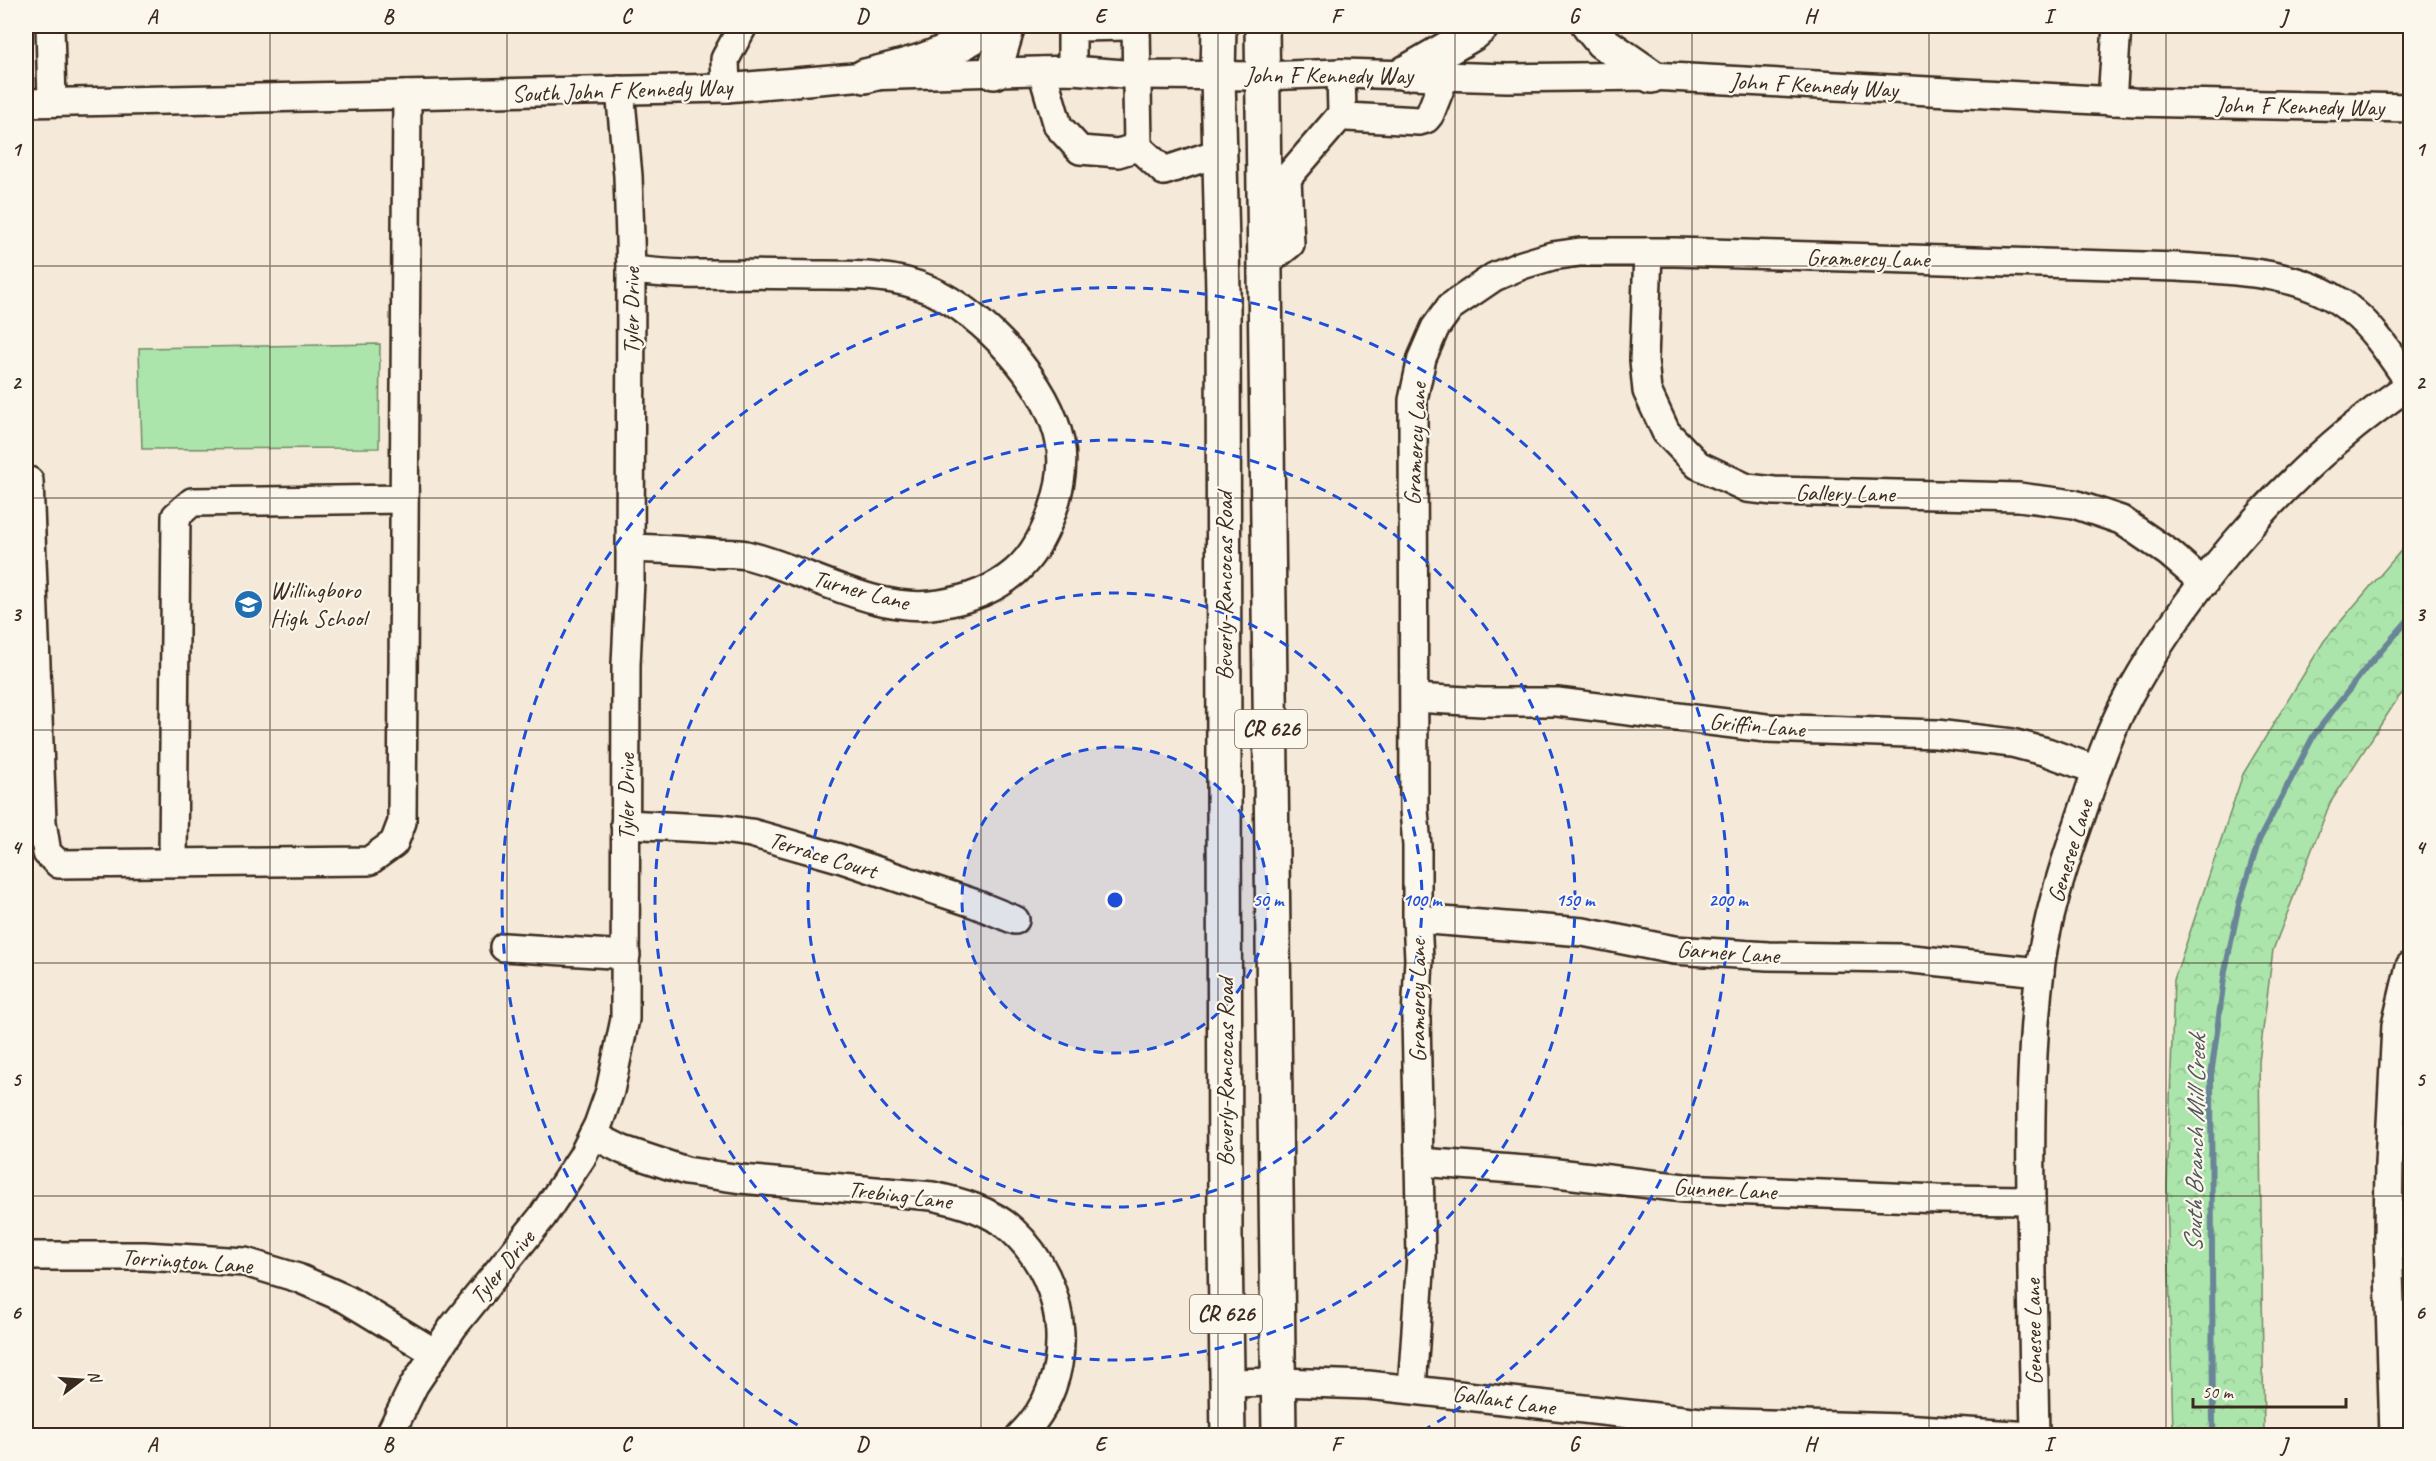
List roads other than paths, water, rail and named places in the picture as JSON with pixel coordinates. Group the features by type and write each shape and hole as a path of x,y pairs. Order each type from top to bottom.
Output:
{"main road":[{"path":"865,76 925,61 970,40 989,26"},
{"path":"994,72 1008,26"},
{"name":"Beverly-Rancocas Road","path":"1219,26 1228,1436"},
{"name":"Beverly-Rancocas Road","path":"1262,26 1263,76 1275,178 1265,264 1279,1436"},
{"path":"1405,73 1474,33 1482,26"},
{"path":"1589,26 1602,42 1650,76"}],"street":[{"path":"50,26 52,102"},
{"path":"726,88 725,59 743,26"},
{"path":"1072,70 1072,34 1075,30 1080,27 1128,26"},
{"path":"1136,26 1138,147 1164,171 1221,152"},
{"path":"2112,100 2116,26"},
{"name":"South John F Kennedy Way","path":"26,103 726,88 865,76 1072,70 1137,75 1218,75"},
{"path":"1042,71 1058,126 1080,150 1118,153 1138,147"},
{"path":"1275,178 1342,114 1341,73"},
{"name":"John F Kennedy Way","path":"1218,75 1405,73 1507,78 1650,76 2112,100 2410,108"},
{"path":"1342,114 1347,117 1419,121 1426,119 1445,76"},
{"name":"Tyler Drive","path":"390,1436 414,1385 435,1353 453,1327 542,1217 582,1157 610,1091 625,1019 626,664 630,548 631,270 628,176 620,90"},
{"path":"29,481 42,822 46,853 59,864 369,861 394,843 402,822 407,95"},
{"name":"Gramercy Lane","path":"1412,1389 1421,1285 1416,1018 1419,959 1414,810 1413,400 1422,358 1436,328 1450,307 1494,277 1522,265 1552,256 1581,252 2178,267 2264,275 2290,280 2337,299 2368,326 2410,384"},
{"name":"Gallery Lane","path":"1648,252 1644,360 1647,391 1666,432 1698,465 1747,488 1774,491 1999,496 2048,499 2074,504 2121,520 2169,553 2204,583"},
{"name":"Turner Lane","path":"630,548 745,555 884,601 911,606 938,604 984,592 1016,572 1034,550 1047,526 1056,499 1061,472 1060,444 1052,416 1039,390 1001,345 979,324 956,304 929,290 898,280 867,277 695,274 631,270"},
{"name":"Genesee Lane","path":"2034,1436 2031,1327 2031,1068 2040,972 2056,891 2096,770 2129,696 2204,583 2271,504 2318,458 2370,413 2410,384"},
{"path":"173,862 176,516 192,502 404,499"},
{"name":"Griffin Lane","path":"1415,698 1482,702 1557,702 1766,728 1936,734 2012,742 2096,770"},
{"name":"Terrace Court","path":"625,824 722,829 779,840 953,896 1015,920"},
{"name":"Garner Lane","path":"1417,919 1582,932 1674,950 1768,956 1902,958 2040,972"},
{"path":"504,947 626,955"},
{"path":"2394,1436 2399,1163 2396,1025 2410,966"},
{"name":"Trebing Lane","path":"593,1135 623,1150 686,1171 741,1179 932,1196 961,1202 987,1213 1011,1228 1029,1248 1044,1271 1056,1297 1061,1324 1061,1352 1055,1379 1045,1403 1031,1425 1020,1436"},
{"name":"Gunner Lane","path":"1420,1162 1557,1172 1684,1188 1938,1199 2031,1200"},
{"name":"Torrington Lane","path":"26,1256 144,1256 245,1262 298,1278 338,1295 435,1353"},
{"name":"Gallant Lane","path":"1227,1383 1279,1382 1412,1389 1667,1420 1770,1426 1902,1428 2034,1436"}],"waterway":[{"name":"South Branch Mill Creek","path":"2213,1436 2211,1076 2225,971 2239,904 2259,840 2314,735 2366,668 2410,618"}],"place":[{"name":"Willingboro High School","path":"249,604"}]}
